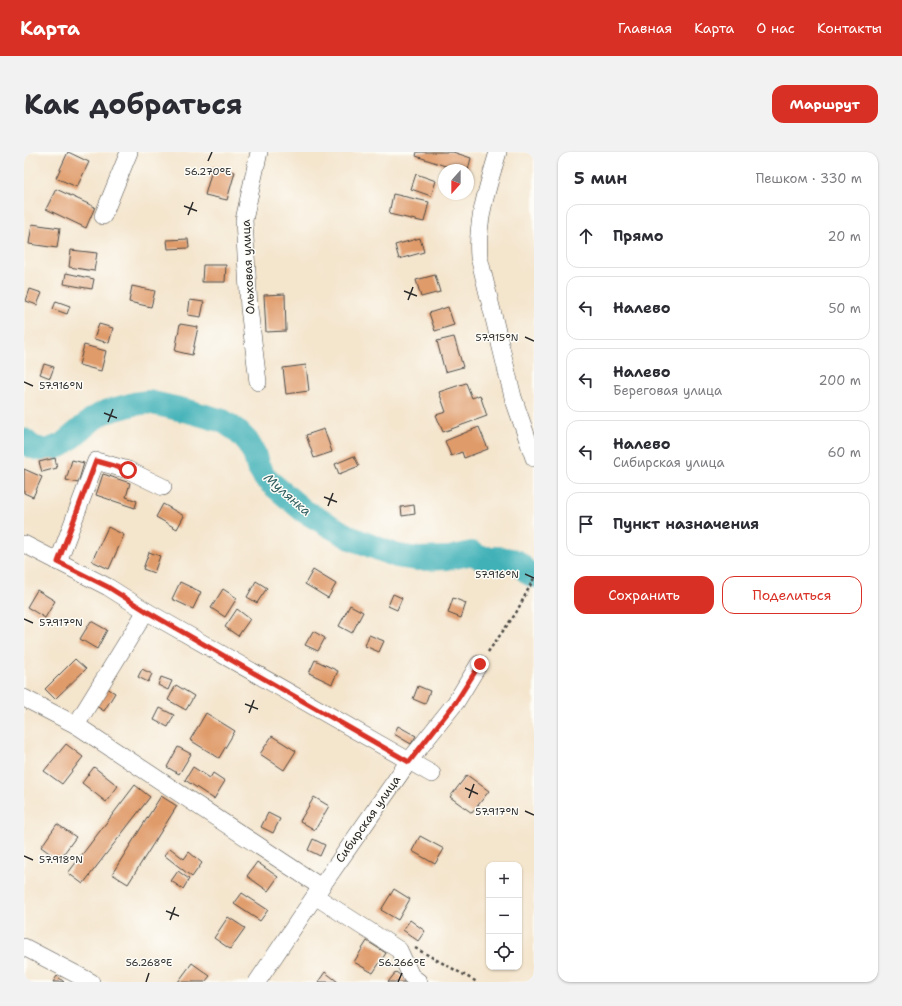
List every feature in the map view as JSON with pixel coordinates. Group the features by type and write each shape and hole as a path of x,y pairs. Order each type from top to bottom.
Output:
{"street":[{"path":"102,216 130,152"},
{"name":"Ольховая улица","path":"258,382 249,308 244,220 259,152"},
{"path":"498,152 480,222 478,241 479,256 513,397 534,458"},
{"path":"58,562 96,461 128,470 164,486"},
{"path":"24,544 108,587 146,611 432,774"},
{"path":"76,725 146,611"},
{"name":"Сибирская улица","path":"257,982 409,762 456,702 480,664"},
{"path":"24,698 76,725 318,892 399,950 410,976 419,982"},
{"path":"24,947 90,982"}],"path":[{"path":"480,664 516,613 534,578"}],"building":[{"path":"68,152 89,162 77,187 56,178"},
{"path":"417,152 453,152 471,158 470,164 439,164 416,156"},
{"path":"213,166 235,172 227,200 205,195"},
{"path":"416,174 436,181 431,196 411,189"},
{"path":"56,189 95,207 86,228 46,209"},
{"path":"393,194 429,202 424,222 389,214"},
{"path":"32,224 60,228 57,248 29,244"},
{"path":"420,238 424,252 399,259 395,245"},
{"path":"188,239 189,248 168,249 167,240"},
{"path":"71,250 97,253 94,271 69,267"},
{"path":"203,265 226,265 225,282 202,282"},
{"path":"66,273 94,279 92,289 64,284"},
{"path":"435,275 440,292 421,297 416,280"},
{"path":"132,286 155,291 151,307 129,302"},
{"path":"30,289 42,293 37,305 26,301"},
{"path":"285,294 286,331 266,332 264,295"},
{"path":"190,300 204,302 201,317 188,315"},
{"path":"56,301 70,306 67,314 53,309"},
{"path":"448,307 454,325 435,331 429,313"},
{"path":"99,324 113,328 109,343 94,339"},
{"path":"180,324 198,327 192,355 175,351"},
{"path":"454,337 463,367 445,372 437,341"},
{"path":"84,345 106,351 101,371 79,365"},
{"path":"44,364 54,367 50,378 40,374"},
{"path":"306,365 309,391 286,394 283,368"},
{"path":"466,383 472,398 480,395 487,416 443,432 436,415 446,412 439,392"},
{"path":"479,427 488,449 464,458 462,452 451,456 445,441"},
{"path":"324,429 332,452 314,458 306,435"},
{"path":"354,456 359,466 339,474 335,464"},
{"path":"55,458 57,468 42,472 39,462"},
{"path":"72,460 84,463 78,483 66,480"},
{"path":"24,469 42,477 33,497 24,493"},
{"path":"103,474 130,483 126,497 137,501 135,508 96,495"},
{"path":"163,504 184,516 177,529 156,517"},
{"path":"414,505 415,514 402,516 401,507"},
{"path":"108,527 124,535 109,569 92,561"},
{"path":"149,552 160,556 154,573 143,569"},
{"path":"313,570 336,584 328,598 305,584"},
{"path":"256,581 267,588 257,603 247,597"},
{"path":"180,582 201,592 193,609 172,599"},
{"path":"223,589 237,598 225,617 211,608"},
{"path":"37,590 55,601 45,618 27,607"},
{"path":"393,594 402,598 397,610 388,606"},
{"path":"453,598 466,603 461,618 448,613"},
{"path":"350,605 363,612 352,633 339,626"},
{"path":"237,609 250,619 238,636 225,627"},
{"path":"91,621 107,630 97,649 80,639"},
{"path":"313,631 325,638 318,651 305,645"},
{"path":"369,635 384,641 379,652 365,646"},
{"path":"75,659 86,669 55,699 45,689"},
{"path":"315,660 338,671 332,684 309,673"},
{"path":"142,669 152,674 148,682 138,677"},
{"path":"161,677 172,681 168,690 158,685"},
{"path":"176,685 194,696 186,710 168,700"},
{"path":"418,686 430,691 425,704 413,699"},
{"path":"107,688 115,693 104,711 96,706"},
{"path":"160,708 174,715 168,727 154,720"},
{"path":"206,713 235,731 219,758 190,740"},
{"path":"398,726 416,736 411,744 394,734"},
{"path":"272,736 296,751 284,770 260,754"},
{"path":"66,744 83,757 62,784 44,771"},
{"path":"178,747 191,754 179,774 167,767"},
{"path":"94,767 118,786 106,802 82,783"},
{"path":"193,767 210,778 213,773 225,781 214,799 185,780"},
{"path":"467,775 489,791 472,813 450,797"},
{"path":"135,785 150,797 83,884 68,873"},
{"path":"161,796 177,806 128,884 112,874"},
{"path":"314,797 329,806 315,830 300,821"},
{"path":"268,813 280,819 273,833 261,827"},
{"path":"57,824 76,837 59,860 41,847"},
{"path":"420,836 444,849 435,864 412,851"},
{"path":"313,839 325,845 320,856 308,850"},
{"path":"170,848 184,859 189,852 202,863 192,877 164,855"},
{"path":"257,862 278,877 268,891 247,876"},
{"path":"178,871 189,879 183,889 171,881"},
{"path":"394,889 410,899 398,920 381,910"},
{"path":"242,893 268,910 260,921 234,904"},
{"path":"228,917 245,928 230,949 214,938"},
{"path":"410,920 425,931 418,941 403,930"},
{"path":"367,941 386,953 373,973 354,962"},
{"path":"192,963 210,976 205,982 178,982"},
{"path":"325,972 338,982 318,982"},
{"path":"396,972 409,982 388,982"},
{"path":"57,976 64,982 53,982"}],"waterway":[{"name":"Мулянка","path":"24,440 32,447 47,451 62,445 93,419 105,412 134,404 148,402 188,411 223,421 236,430 247,441 254,453 258,467 265,478 304,511 351,538 397,556 418,559 450,558 472,553 481,558 512,560 517,562 534,576"}],"route":[{"path":"128,470 96,461 58,562 108,587 146,611 409,762 456,702 480,664"}]}
